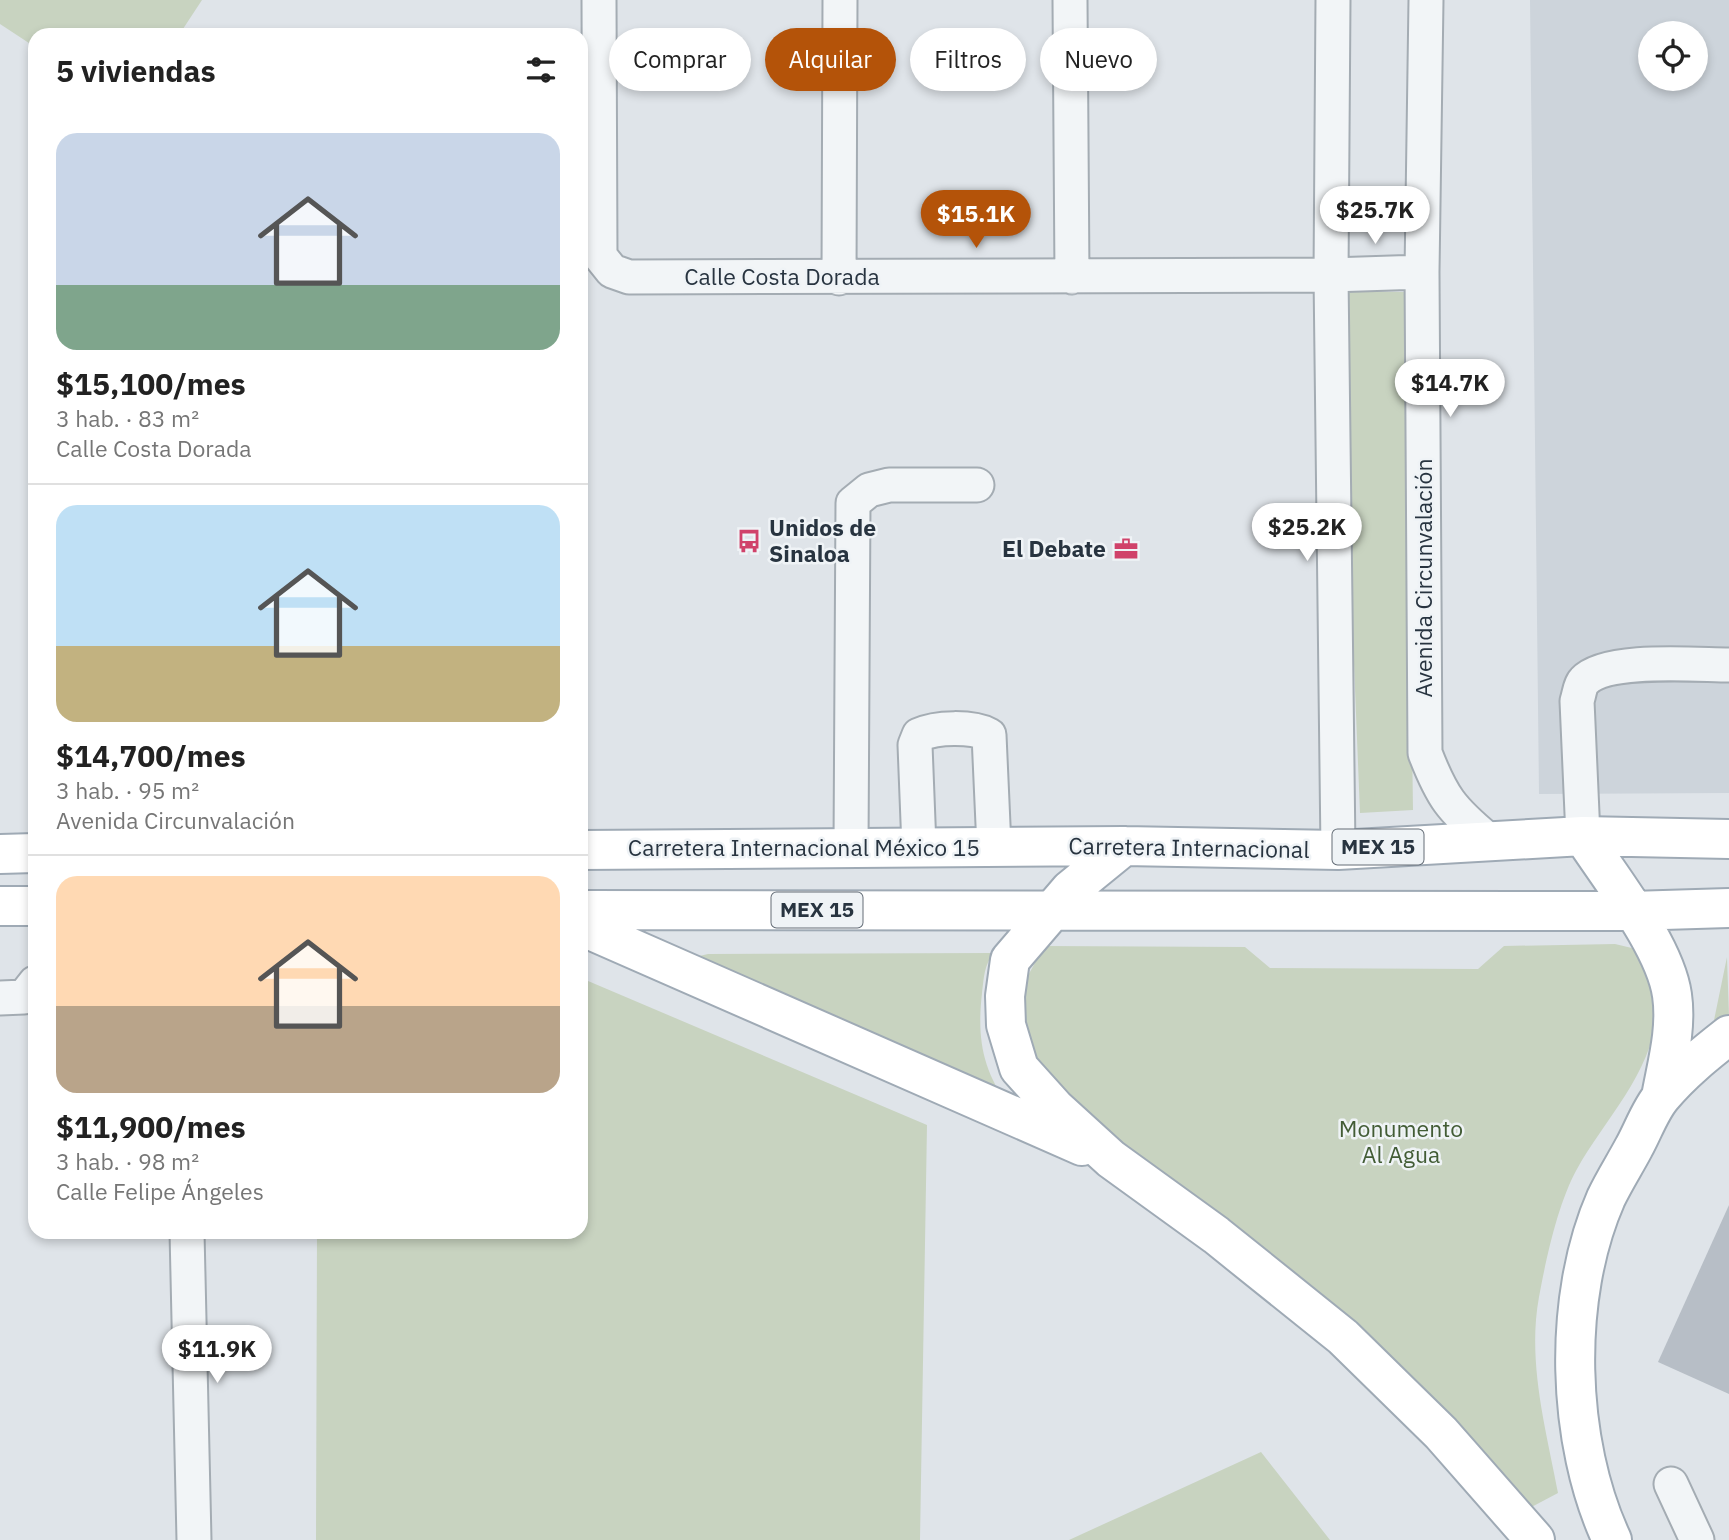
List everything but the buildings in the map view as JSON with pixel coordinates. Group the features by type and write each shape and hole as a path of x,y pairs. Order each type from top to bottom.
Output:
{"main road":[{"name":"Carretera Internacional","path":"1011,847 1338,850 1487,839 1583,836 1729,839"},
{"path":"1583,836 1663,960 1672,995 1673,1023 1661,1097 1606,1199 1587,1255 1578,1316 1576,1385 1580,1443 1599,1512 1612,1540"},
{"path":"1124,846 1070,890 1010,960 1005,996 1006,1025 1019,1068 1055,1108 1111,1159 1216,1235 1343,1337 1441,1433 1535,1540"},
{"name":"Carretera Internacional México 15","path":"588,850 1011,847"},
{"path":"0,854 28,853"},
{"path":"0,906 28,906"},
{"name":"MEX 15","path":"588,910 1631,911 1729,908"},
{"path":"588,929 1111,1159"},
{"path":"1661,1097 1729,1035"}],"street":[{"name":"Calle Costa Dorada","path":"599,0 600,256 612,271 629,277 1072,277 1422,272"},
{"path":"839,278 840,0"},
{"path":"1070,0 1072,277"},
{"path":"1333,0 1331,275 1338,850"},
{"name":"Avenida Circunvalación","path":"1426,0 1422,272 1425,754 1441,794 1458,814 1487,839"},
{"path":"851,847 853,503 869,490 889,485 977,485"},
{"path":"1583,836 1577,701 1583,681 1600,671 1624,666 1729,664"},
{"path":"919,847 915,745 919,735 929,730 981,731 989,735 1011,847"},
{"path":"0,998 24,998 28,993"},
{"path":"187,1239 194,1540"},
{"path":"1671,1484 1697,1540"}],"shaded area":[{"path":"1530,0 1729,0 1729,793 1539,794"}],"green space":[{"path":"0,0 202,0 184,28 28,28 28,42 0,24"},
{"path":"1339,291 1406,292 1413,810 1360,813"},
{"name":"Monumento Al Agua","path":"1615,944 1636,949 1654,987 1656,1018 1643,1064 1577,1169 1564,1198 1554,1232 1539,1297 1535,1346 1540,1395 1558,1493 1522,1512 1087,1117 1033,1064 1023,1014 1024,983 1044,946 1245,947 1270,968 1478,969 1504,946"},
{"path":"994,953 984,976 981,1039 987,1066 1009,1106 691,958 708,954"},
{"path":"1727,957 1729,1017 1712,1030"},
{"path":"588,981 927,1125 920,1540 316,1540 317,1239 588,1239"},
{"path":"1261,1452 1330,1540 1069,1540"}],"place":[{"name":"Unidos de Sinaloa","path":"749,541"},
{"name":"El Debate","path":"1126,549"}]}
